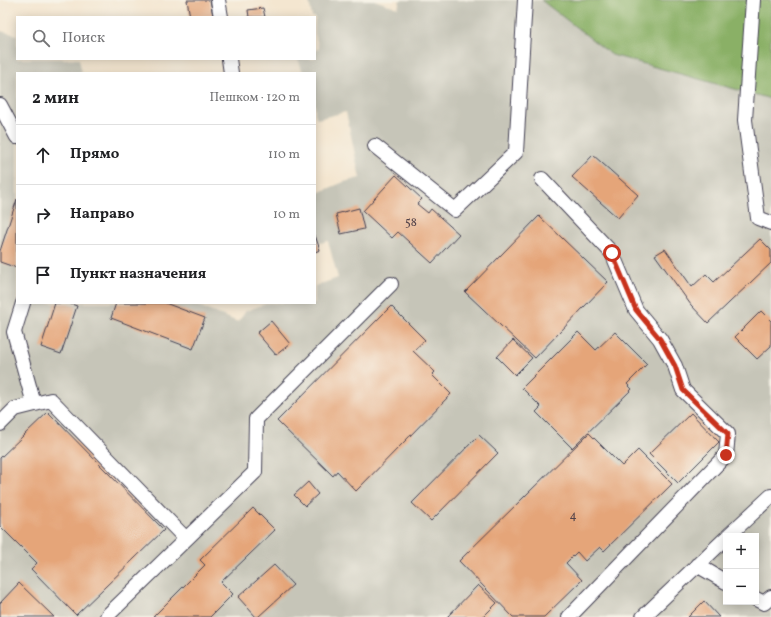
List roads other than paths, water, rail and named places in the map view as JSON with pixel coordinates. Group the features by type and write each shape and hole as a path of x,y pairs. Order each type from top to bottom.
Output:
{"street":[{"path":"218,0 221,16"},
{"path":"375,146 456,210 516,152 525,0"},
{"path":"753,0 745,120 758,218 771,223"},
{"path":"229,60 231,72"},
{"path":"0,105 16,135"},
{"path":"542,180 612,253 636,310 660,339 675,366 683,390 728,434 726,455 569,617"},
{"path":"107,617 255,472 256,419 390,284"},
{"path":"23,304 14,332 34,404"},
{"path":"0,424 15,409 51,400 186,539"},
{"path":"731,533 771,496"},
{"path":"643,617 723,541"},
{"path":"697,565 723,580"},
{"path":"759,600 764,603 771,597"}]}
